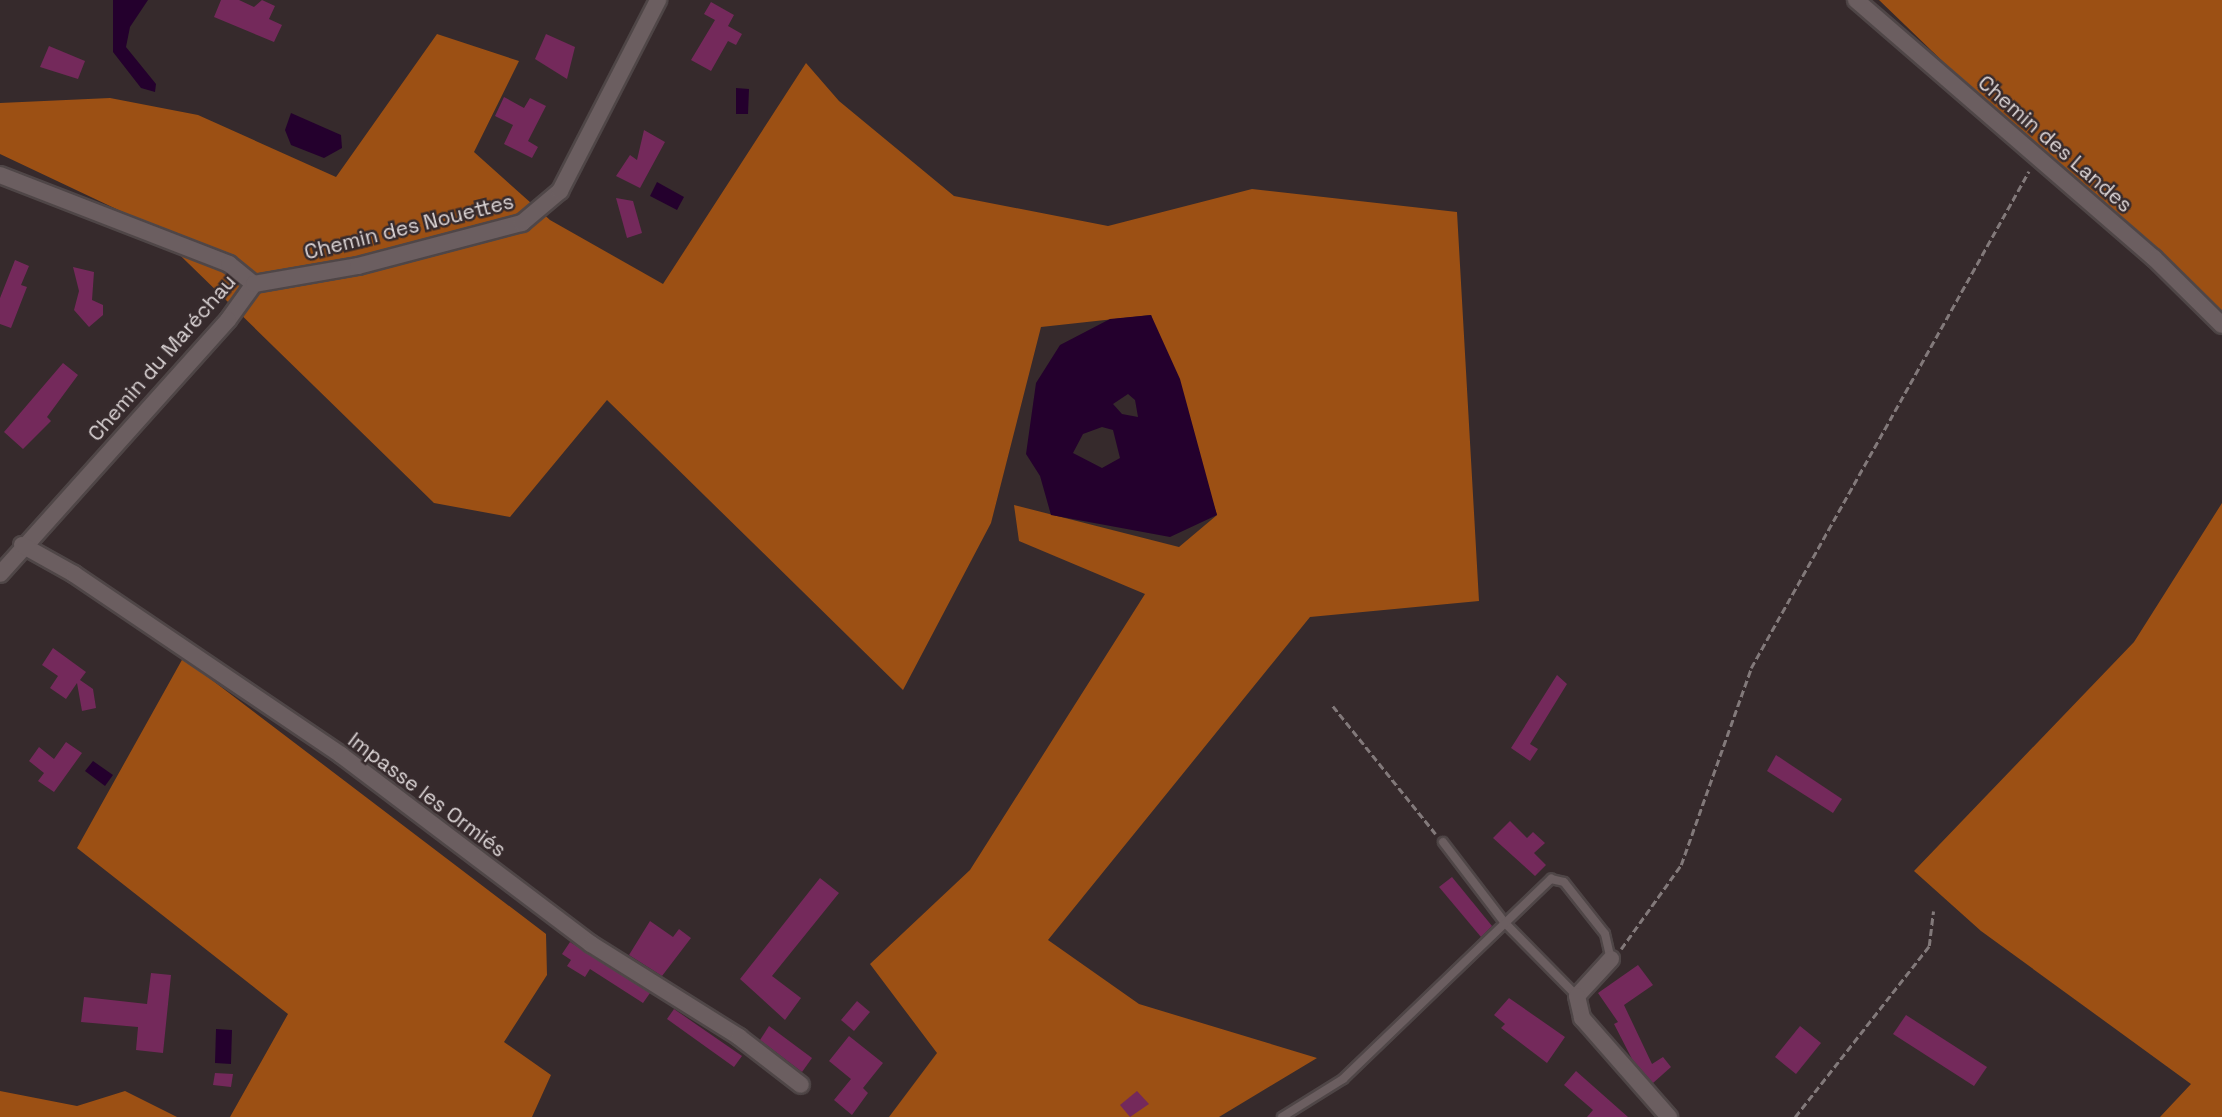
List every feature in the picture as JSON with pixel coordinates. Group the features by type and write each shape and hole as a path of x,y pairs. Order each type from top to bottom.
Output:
{"street":[{"name":"Chemin des Nouettes","path":"254,284 358,266 522,222 560,191 658,0"},
{"name":"Chemin des Landes","path":"1856,0 2038,156 2222,325"},
{"name":"Chemin du Maréchau","path":"0,175 229,264 254,284 228,320 22,545 0,574"},
{"name":"Impasse les Ormiés","path":"22,545 74,574 341,755 591,944 739,1037 801,1085"},
{"path":"1611,958 1577,996 1582,1018 1669,1117"}],"lane":[{"path":"1443,842 1505,923 1577,996"},
{"path":"1282,1117 1343,1079 1551,879 1558,878 1605,934 1611,958"}],"path":[{"path":"1611,958 1628,942 1681,864 1751,668 2038,156"},
{"path":"1333,706 1443,842"},
{"path":"1795,1117 1929,946 1933,911"}],"shaded area":[{"path":"113,0 148,0 130,27 126,47 156,84 155,92 141,88 113,52"},
{"path":"1879,0 2222,0 2222,330"},
{"path":"437,34 519,61 474,152 550,220 663,284 806,63 839,101 954,196 1108,226 1252,189 1457,212 1479,601 1310,617 1048,940 1139,1004 1317,1058 1219,1117 889,1117 937,1053 870,964 970,870 1145,594 1019,541 1014,505 1179,547 1217,515 1151,315 1041,327 991,523 903,690 607,400 510,517 434,503 148,224 0,154 0,103 110,98 198,115 336,177"},
{"path":"736,88 749,89 748,114 736,114"},
{"path":"291,113 341,135 342,148 324,158 291,145 285,130"},
{"path":"657,182 684,197 677,210 650,196"},
{"path":"1151,315 1180,379 1217,515 1170,537 1051,515 1040,476 1026,454 1036,383 1060,345 1110,319","holes":["1128,394 1135,400 1138,417 1122,414 1113,404","1102,427 1113,430 1120,458 1102,468 1073,453 1083,434"]},
{"path":"2222,503 2222,1117 2160,1117 2191,1084 1981,931 1914,871 2134,642"},
{"path":"183,658 546,934 547,975 504,1042 551,1075 532,1117 230,1117 288,1014 77,848"},
{"path":"93,761 113,775 105,786 85,771"},
{"path":"216,1029 232,1030 231,1064 215,1063"},
{"path":"0,1091 77,1106 125,1091 177,1117 0,1117"}],"building":[{"path":"221,0 239,0 254,7 262,0 275,6 269,19 282,25 274,42 214,17"},
{"path":"711,2 734,15 728,26 742,34 736,45 728,41 711,71 691,60 715,20 704,14"},
{"path":"546,34 575,47 567,79 535,59"},
{"path":"49,46 85,61 78,79 40,67"},
{"path":"504,97 524,108 530,98 546,106 528,141 538,147 532,158 504,144 513,125 495,116"},
{"path":"644,130 665,142 640,188 616,176 630,155 637,160"},
{"path":"616,198 633,201 642,233 627,238"},
{"path":"15,260 29,266 21,285 27,287 11,328 0,324 0,298"},
{"path":"73,267 94,272 92,300 103,305 103,315 89,327 74,310 79,291"},
{"path":"63,363 78,375 47,417 51,421 23,449 4,432"},
{"path":"53,648 86,672 80,680 93,689 96,708 82,711 77,683 66,699 50,688 58,676 42,665"},
{"path":"1557,675 1567,684 1530,744 1538,749 1530,761 1511,748"},
{"path":"66,742 82,753 54,792 38,781 44,773 29,761 39,747 54,759"},
{"path":"1776,755 1842,799 1833,813 1767,771"},
{"path":"1510,821 1527,838 1533,832 1545,843 1534,853 1546,865 1535,876 1493,838"},
{"path":"1452,877 1492,926 1481,937 1439,887"},
{"path":"820,878 839,893 772,976 801,998 785,1020 740,979"},
{"path":"650,921 673,937 679,929 691,938 662,976 629,955"},
{"path":"570,942 650,993 643,1003 590,969 585,977 567,966 571,960 562,954"},
{"path":"1638,965 1653,985 1624,1005 1652,1064 1663,1057 1671,1067 1653,1083 1632,1059 1614,1024 1618,1022 1598,993"},
{"path":"151,973 171,975 163,1053 136,1050 138,1027 81,1022 84,997 147,1004"},
{"path":"1509,998 1565,1037 1547,1063 1501,1028 1505,1024 1494,1015"},
{"path":"857,1001 870,1012 854,1031 841,1020"},
{"path":"674,1009 742,1056 734,1067 667,1019"},
{"path":"1906,1015 1987,1067 1974,1086 1893,1034"},
{"path":"769,1026 812,1058 802,1072 760,1040"},
{"path":"1800,1026 1821,1043 1796,1074 1775,1057"},
{"path":"849,1036 883,1063 863,1088 868,1093 852,1115 834,1100 851,1079 829,1061"},
{"path":"1576,1071 1628,1117 1587,1117 1593,1110 1564,1085"},
{"path":"215,1073 233,1074 231,1087 213,1085"},
{"path":"1137,1091 1149,1104 1130,1117 1120,1105"}]}
